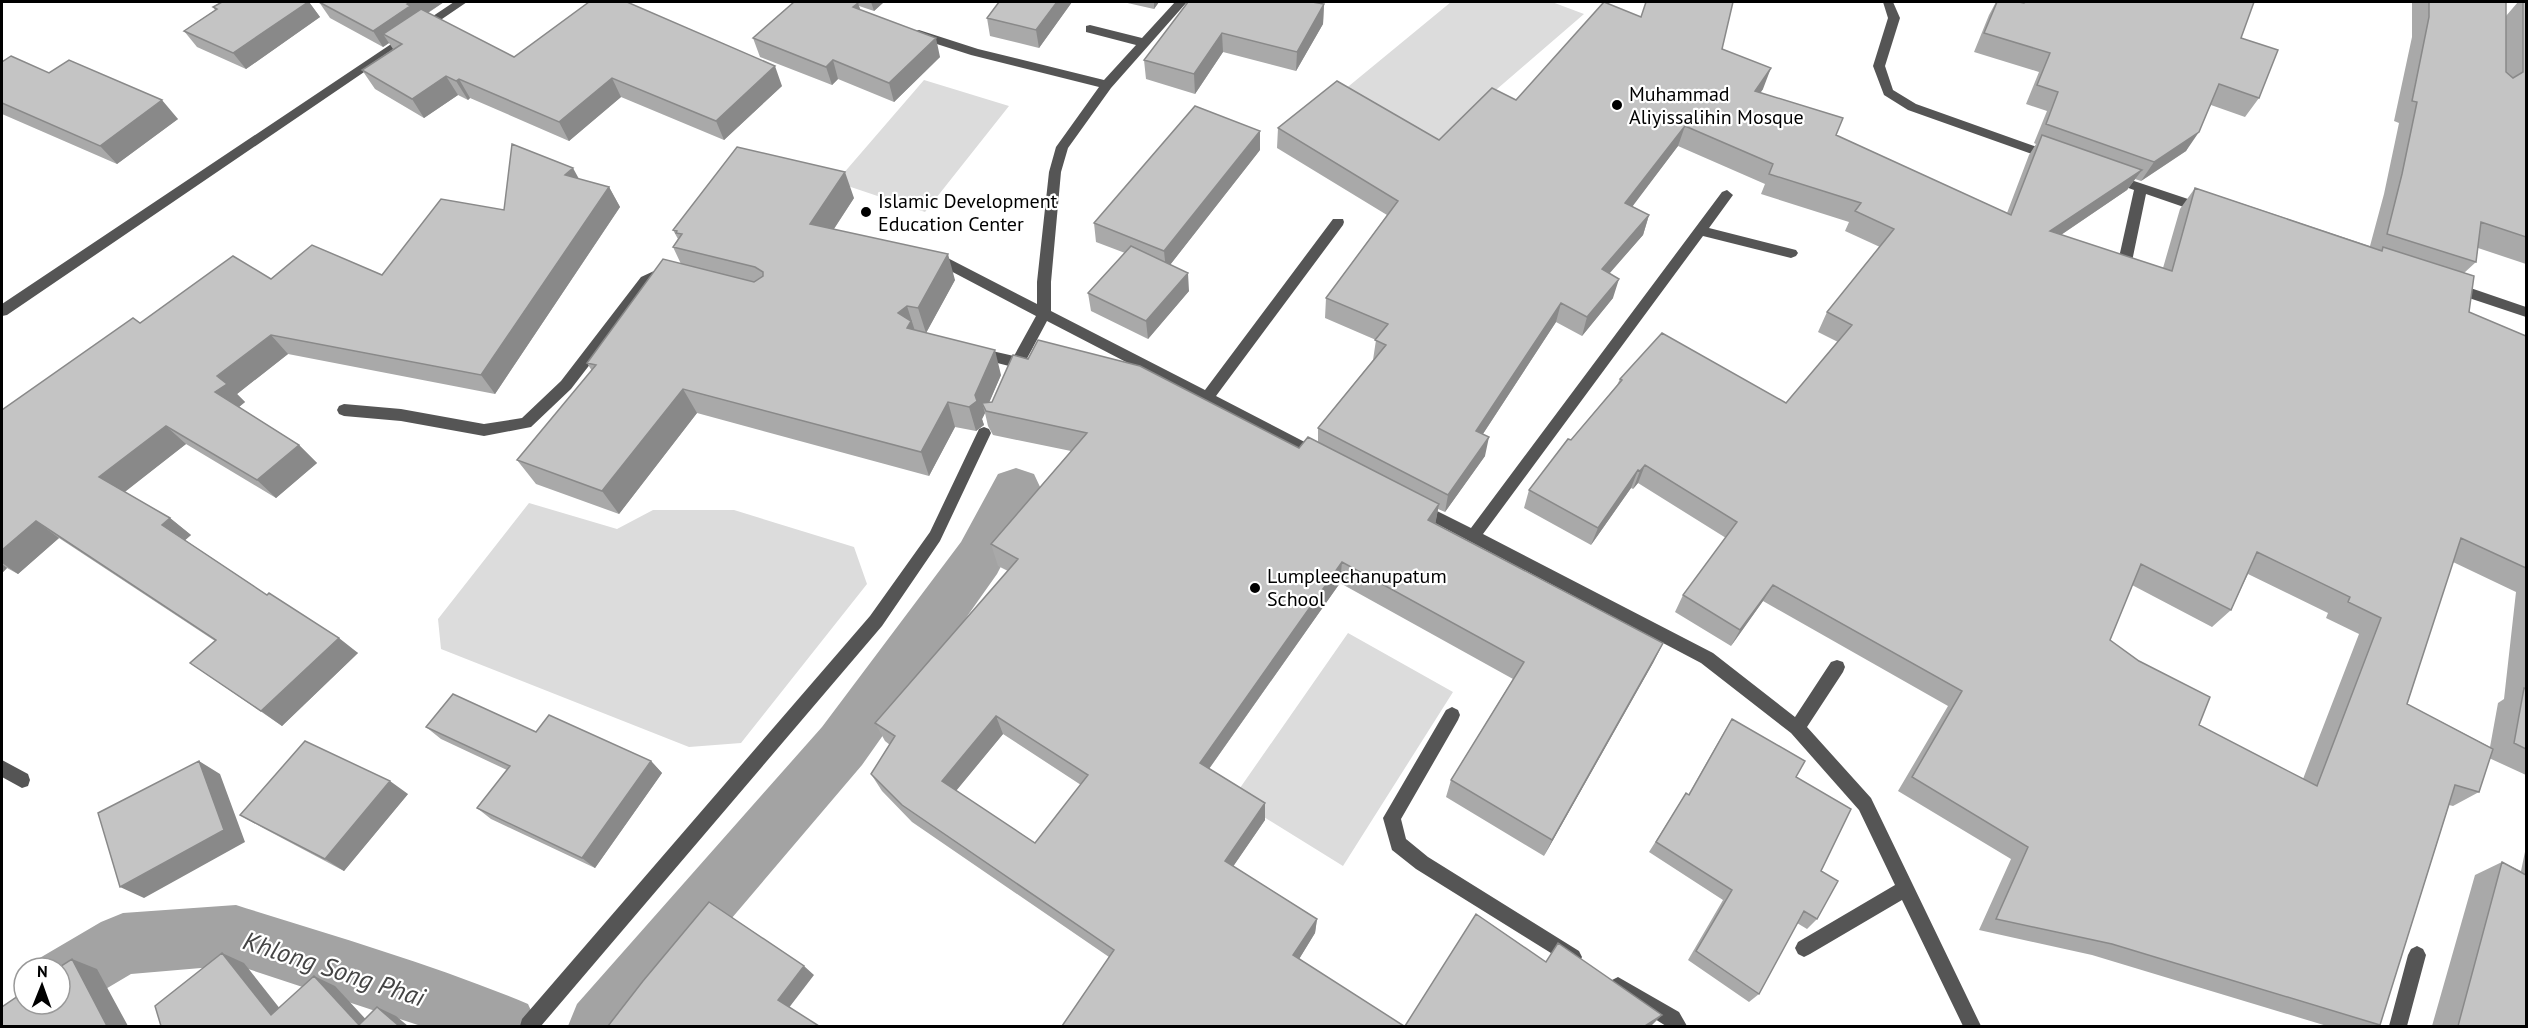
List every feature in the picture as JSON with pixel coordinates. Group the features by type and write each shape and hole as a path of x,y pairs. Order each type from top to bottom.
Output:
{"street":[{"path":"2,311 461,2"},
{"path":"1004,391 1017,362 1044,315 1044,282 1055,172 1062,147 1107,85 1181,2"},
{"path":"1888,2 1894,18 1879,66 1888,92 1912,107 2065,161"},
{"path":"1089,29 1144,43"},
{"path":"911,32 975,52 1107,85"},
{"path":"2097,173 2217,213"},
{"path":"2122,271 2141,188"},
{"path":"1473,536 1727,195"},
{"path":"1207,398 1338,222"},
{"path":"1701,231 1791,253"},
{"path":"921,250 1330,462"},
{"path":"344,410 401,415 484,430 526,423 566,385 646,280 654,276 676,278"},
{"path":"2442,284 2526,312"},
{"path":"960,349 1017,362"},
{"path":"529,1026 591,957 876,621 935,536 984,433"},
{"path":"1412,504 1707,657 1797,728 1865,804 1972,1026"},
{"path":"1797,728 1837,666"},
{"path":"1452,715 1392,819 1398,844 1422,863 1586,966"},
{"path":"2,768 22,780"},
{"path":"1804,948 1905,889"},
{"path":"2398,1026 2417,955"},
{"path":"1605,978 1672,1019 1678,1026"}],"shaded area":[{"path":"1451,2 1552,2 1584,14 1431,146 1338,95"},
{"path":"924,80 1009,106 925,212 836,182"},
{"path":"529,503 617,529 653,510 734,510 854,547 867,584 741,743 689,747 441,649 438,619"},
{"path":"1348,633 1453,692 1343,866 1233,798"}],"building":[{"path":"222,2 308,2 233,53 184,31 217,9 213,7"},
{"path":"319,2 411,2 407,4 410,6 373,31"},
{"path":"589,2 627,2 775,66 716,121 612,78 559,122 459,79 456,81 446,76 412,99 362,70 402,44 383,34 421,9 514,57"},
{"path":"794,2 856,2 858,3 853,7 936,38 889,83 833,60 826,67 753,38"},
{"path":"999,2 1057,2 1036,30 987,18"},
{"path":"1188,2 1312,2 1324,4 1297,52 1222,33 1194,74 1144,60"},
{"path":"1604,2 1641,17 1646,2 1733,2 1722,49 1771,68 1755,91 1843,118 1836,135 2011,215 2042,135 2142,170 2050,231 2172,271 2195,188 2382,251 2383,247 2474,276 2469,312 2526,336 2526,568 2461,538 2407,704 2493,749 2479,792 2455,785 2380,1025 2112,944 1996,919 2028,847 1912,777 1962,691 1773,585 1740,630 1683,595 1737,522 1645,465 1640,471 1638,470 1598,528 1529,490 1568,439 1571,440 1622,380 1620,379 1662,333 1786,403 1852,325 1827,312 1894,229 1855,211 1861,203 1769,174 1773,164 1685,126 1625,203 1649,215 1602,269 1619,279 1587,317 1561,303 1476,431 1489,437 1448,495 1318,428 1386,345 1375,340 1388,324 1326,298 1398,201 1278,128 1337,81 1439,140 1492,88 1516,100","holes":["2257,552 2350,597 2348,602 2381,618 2317,786 2199,725 2210,697 2139,661 2110,640 2141,564 2231,610"]},
{"path":"1997,2 2254,2 2241,38 2278,50 2259,98 2219,84 2199,132 2154,162 2046,124 2058,92 2037,85 2050,53 1984,33"},
{"path":"2429,2 2506,2 2506,72 2513,78 2523,72 2523,2 2526,2 2526,237 2481,222 2476,262 2387,234 2417,102 2412,101 2429,17"},
{"path":"11,56 49,73 69,60 162,100 100,146 2,103 2,62"},
{"path":"1195,106 1260,131 1164,251 1094,223"},
{"path":"512,144 573,168 565,175 609,187 481,375 271,335 217,376 227,384 215,392 299,445 257,480 166,426 99,477 170,518 162,525 267,595 269,593 339,638 261,711 190,663 216,640 36,521 2,550 2,410 133,318 140,323 233,256 271,279 312,245 382,275 441,199 504,210"},
{"path":"737,147 845,172 810,224 948,254 918,308 907,306 898,313 911,321 907,328 995,350 975,395 977,401 969,407 948,402 921,452 683,389 602,491 517,460 596,365 587,363 663,259 754,282 763,276 763,272 755,267 673,247 682,234 673,230"},
{"path":"1131,246 1188,273 1146,321 1088,293"},
{"name":"Lumpleechanupatum School","path":"1038,340 1140,366 1299,448 1308,437 1439,504 1428,520 1663,643 1552,840 1451,780 1524,662 1342,562 1200,763 1265,803 1225,861 1317,919 1293,955 1404,1026 1062,1026 1114,950 902,805 871,774 895,736 875,723 1018,559 991,544 1087,433 986,411 982,403 992,402 1013,355 1028,359","holes":["996,716 1088,775 1035,843 942,781"]},
{"path":"2524,688 2526,689 2526,749 2514,743"},
{"path":"453,694 536,732 549,715 651,761 582,858 477,808 510,766 426,727"},
{"path":"1732,719 1805,761 1796,777 1851,809 1821,871 1838,881 1817,919 1804,911 1759,994 1696,951 1732,890 1656,842 1686,793 1689,795"},
{"path":"305,741 390,781 325,859 240,815"},
{"path":"199,761 224,830 120,887 98,813"},
{"path":"2502,862 2526,875 2526,1026 2458,1026"},
{"path":"709,902 804,966 778,1000 819,1026 608,1026"},
{"path":"1476,914 1546,962 1558,943 1662,1015 1645,1026 1405,1026"},
{"path":"222,953 271,1015 314,976 359,1025 377,1007 399,1026 161,1026 155,1006"},
{"path":"72,959 107,1026 2,1026 2,1007 12,1000 12,1016 72,1016"}],"waterway":[{"path":"599,1026 842,746 979,558 1016,489"},
{"name":"Khlong Song Phai","path":"72,974 123,944 236,935 441,1002 506,1026"}],"place":[{"name":"Muhammad Aliyissalihin Mosque","path":"1617,105"},
{"name":"Islamic Development Education Center","path":"866,212"},
{"name":"Lumpleechanupatum School","path":"1255,588"}]}
